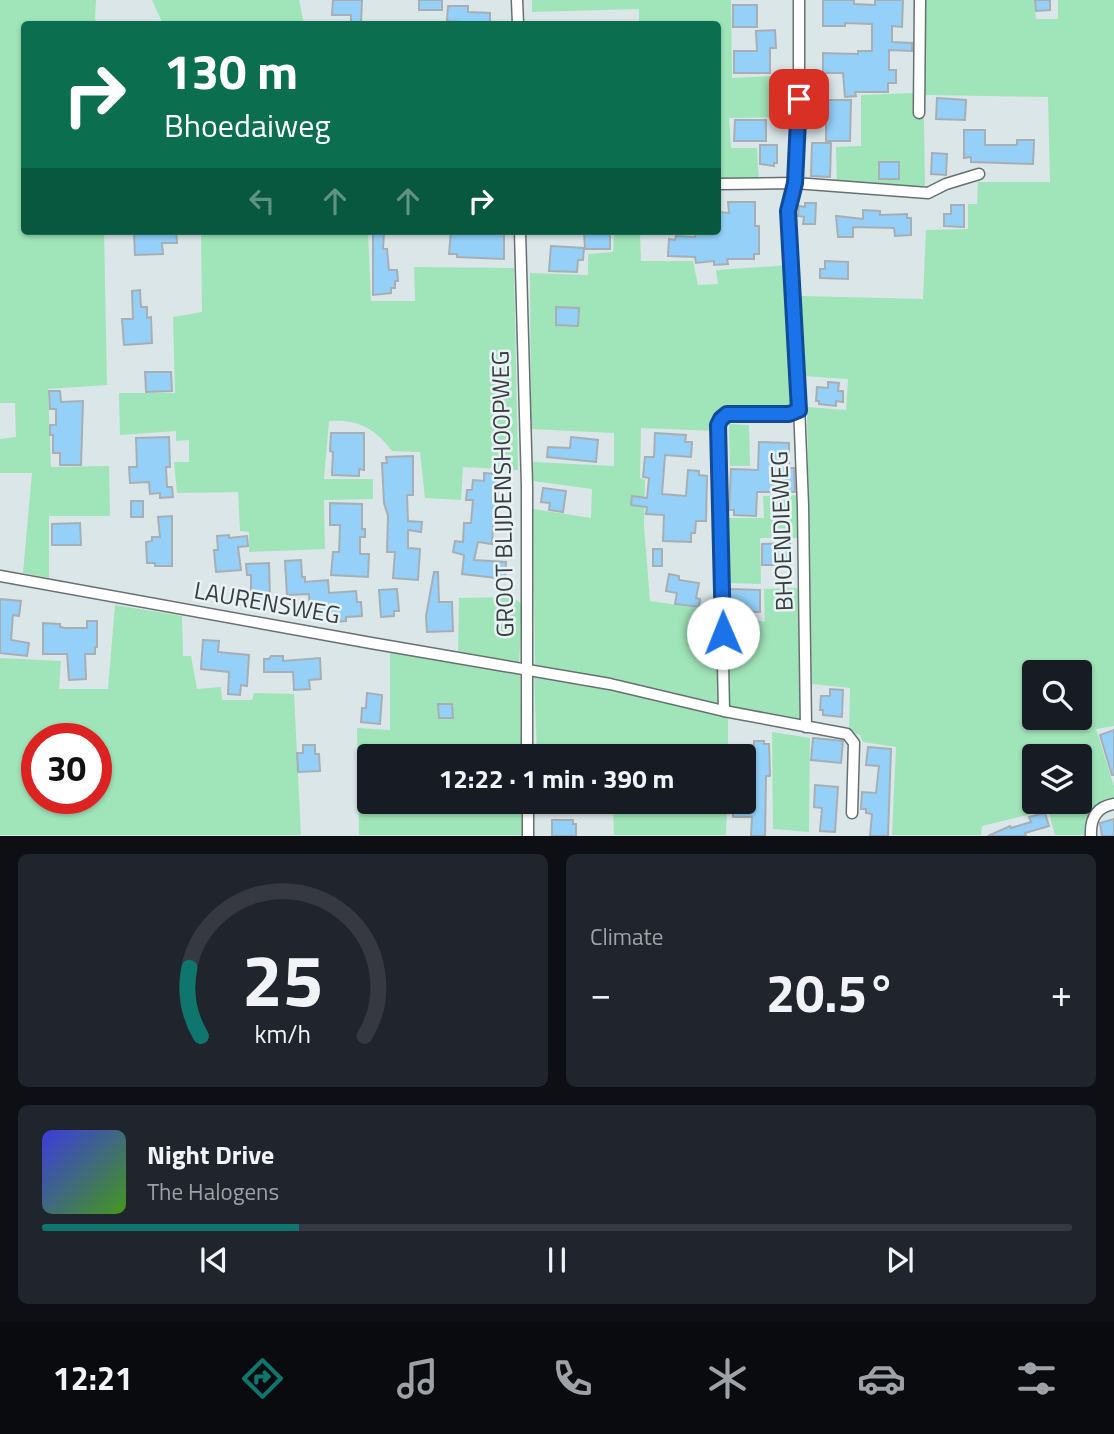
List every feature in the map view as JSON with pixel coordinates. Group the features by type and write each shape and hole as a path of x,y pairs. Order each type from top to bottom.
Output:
{"street":[{"path":"517,0 518,21"},
{"name":"BHOENDIEWEG","path":"799,0 799,124 795,183 788,211 799,410 807,643 806,727"},
{"path":"919,113 920,0"},
{"path":"721,184 795,183 928,193 946,184 979,174"},
{"name":"GROOT BLIJDENSHOOPWEG","path":"520,235 527,486 527,744"},
{"path":"724,711 718,425 727,414 789,414 799,410"},
{"name":"LAURENSWEG","path":"0,576 364,642 526,668 610,684 724,711 847,734 854,743 852,813"},
{"path":"1091,835 1090,824 1094,815 1109,805"},
{"path":"528,814 528,835"}],"green space":[{"path":"0,0 96,0 96,21 21,21 21,235 104,235 107,385 48,389 51,467 109,466 110,516 49,516 49,578 23,573 32,473 0,473 0,439 16,437 15,403 0,403"},
{"path":"152,0 299,0 303,21 162,21"},
{"path":"532,0 731,0 732,78 794,75 795,117 729,118 731,148 757,148 759,182 721,182 721,21 639,21 639,9 532,12"},
{"path":"924,0 1034,0 1036,19 1058,19 1058,0 1114,0 1114,726 1096,729 1114,786 1114,800 1100,805 1092,812 1092,744 1022,744 1022,814 1032,814 982,826 981,835 892,835 896,747 863,742 860,735 849,732 850,688 812,684 807,407 846,410 848,379 804,376 801,296 923,299 926,230 968,229 968,204 977,204 978,182 1050,182 1048,97 925,95"},
{"path":"914,93 915,118 924,119 925,186 837,185 836,147 861,146 861,95"},
{"path":"201,235 368,235 371,301 415,301 414,267 514,268 518,470 463,467 461,500 425,498 420,452 392,451 379,436 365,427 348,422 329,421 324,479 373,479 373,499 324,500 325,549 249,552 249,532 240,531 238,492 177,493 174,462 189,462 189,440 176,441 176,431 120,435 119,393 175,393 173,317 202,312"},
{"path":"614,235 640,235 641,261 693,261 698,285 718,284 716,270 790,265 798,408 724,412 716,431 641,428 640,478 645,480 644,526 650,601 718,611 720,705 535,665 533,509 591,518 592,489 533,481 533,462 614,466 614,433 531,429 530,273 588,275 588,254 613,252"},
{"path":"729,424 749,425 750,466 730,466"},
{"path":"799,495 798,538 760,538 761,584 728,583 727,518 764,518 763,496"},
{"path":"800,588 802,722 727,707 727,615 765,622 764,589"},
{"path":"512,597 522,604 519,664 458,653 459,598"},
{"path":"115,605 182,616 183,656 191,656 197,689 221,687 222,700 252,700 254,693 294,694 301,835 0,835 0,658 61,661 59,689 108,689"},
{"path":"390,652 520,675 521,744 357,744 357,728 390,730"},
{"path":"534,672 728,716 728,744 537,744"},
{"path":"772,732 810,738 809,832 773,829"},
{"path":"359,814 521,814 522,835 359,835"},
{"path":"613,814 727,814 726,835 614,835"},
{"path":"1049,814 1090,814 1087,821 1087,835 1055,835"}],"building":[{"path":"333,0 362,0 361,21 351,21 351,15 332,15"},
{"path":"419,0 442,0 442,10 419,10"},
{"path":"823,0 854,0 854,4 875,5 875,0 903,0 902,27 892,26 892,42 912,43 912,51 889,50 889,70 896,70 896,83 888,83 888,92 855,92 856,96 845,97 843,73 823,73 823,53 858,54 858,51 872,51 872,24 845,23 845,26 823,26"},
{"path":"1035,0 1050,0 1050,10 1036,11"},
{"path":"733,5 757,5 757,27 733,27"},
{"path":"448,6 468,6 468,12 490,13 490,21 447,21"},
{"path":"775,30 776,48 770,48 770,73 734,73 734,51 757,51 756,31"},
{"path":"937,98 966,100 965,120 936,119"},
{"path":"823,100 851,100 850,141 826,141"},
{"path":"735,120 766,120 766,141 734,141"},
{"path":"964,130 985,130 985,145 1017,145 1017,140 1034,140 1033,164 971,162 971,157 964,158"},
{"path":"812,143 831,143 830,177 811,176"},
{"path":"760,145 777,145 777,163 774,163 774,166 760,164"},
{"path":"932,153 947,154 946,175 931,174"},
{"path":"879,162 899,162 899,179 879,179"},
{"path":"728,202 755,202 755,226 759,226 759,254 754,254 754,259 727,259 728,264 714,265 714,261 696,263 695,257 668,256 669,239 675,240 676,236 721,235 721,212 729,213"},
{"path":"805,203 816,203 815,224 803,224 804,217 798,216 799,206 805,207"},
{"path":"951,205 964,205 964,227 944,226 944,214 951,214"},
{"path":"863,210 880,211 880,215 907,214 907,218 911,218 911,235 895,236 894,228 853,227 853,237 838,237 836,216 863,219"},
{"path":"134,235 176,235 177,243 162,243 163,254 135,255"},
{"path":"373,235 384,235 383,249 387,249 389,270 397,270 398,281 395,281 395,288 391,288 391,293 373,295"},
{"path":"451,235 504,235 504,259 457,257 457,254 449,254"},
{"path":"584,235 610,235 610,249 585,249"},
{"path":"551,246 584,248 583,260 578,260 577,272 549,271"},
{"path":"825,261 848,262 848,279 820,278 820,269 825,269"},
{"path":"140,290 141,307 147,307 147,318 151,317 152,343 124,345 122,319 133,319 132,291"},
{"path":"556,307 579,308 578,326 556,325"},
{"path":"145,372 171,372 172,391 146,392"},
{"path":"828,382 839,383 838,391 843,391 843,402 836,401 836,406 819,404 819,401 816,401 817,387 828,388"},
{"path":"49,391 60,391 61,402 83,401 81,465 60,465 60,453 53,453 50,425 56,425 56,409 50,409"},
{"path":"331,433 364,433 364,470 359,469 359,476 332,475"},
{"path":"655,433 686,435 685,442 692,442 691,457 665,455 662,494 686,496 688,470 699,471 699,475 707,476 706,521 696,521 691,542 663,541 664,515 646,514 647,507 631,505 632,496 647,498 649,478 643,477 645,457 654,457"},
{"path":"169,437 170,467 166,467 167,487 172,487 173,497 160,498 160,493 150,494 149,482 130,483 129,467 137,467 136,438"},
{"path":"571,437 598,440 596,462 547,457 548,447 570,448"},
{"path":"759,442 789,443 789,468 794,468 795,492 757,492 756,516 734,515 734,510 729,510 731,469 758,470"},
{"path":"413,456 413,495 407,495 408,521 422,522 421,532 408,530 408,548 420,549 418,580 393,578 395,552 387,552 388,516 384,503 382,463 387,463 386,457"},
{"path":"484,473 496,474 496,480 499,480 498,499 507,499 507,508 494,508 492,544 478,542 474,560 506,562 505,579 462,574 464,555 453,552 455,541 463,542 464,523 471,523 473,500 466,500 467,490 472,490 473,480 484,481"},
{"path":"543,488 566,491 563,512 549,510 550,503 541,502"},
{"path":"131,501 143,501 143,517 131,517"},
{"path":"330,503 362,504 362,529 365,529 365,537 360,537 360,554 369,554 368,577 331,575 333,552 339,552 340,525 330,525"},
{"path":"172,516 172,566 147,563 146,542 152,541 152,537 160,537 158,517"},
{"path":"80,523 81,545 52,545 52,524"},
{"path":"229,535 229,538 247,536 248,546 238,547 241,570 216,572 214,550 218,550 217,536"},
{"path":"790,543 791,565 762,565 762,544"},
{"path":"653,549 662,549 662,566 653,566"},
{"path":"301,560 305,582 328,580 329,593 356,591 357,602 361,602 362,616 346,617 346,621 335,622 334,614 310,615 309,594 287,595 285,561"},
{"path":"269,563 270,600 251,600 251,575 247,575 246,564"},
{"path":"434,572 438,572 439,602 452,602 453,631 427,632 426,616"},
{"path":"669,574 679,576 679,580 699,583 696,598 700,599 699,607 675,604 677,593 666,591"},
{"path":"397,589 399,611 394,611 394,616 381,617 379,590"},
{"path":"730,589 760,590 760,612 734,611 734,601 730,601"},
{"path":"0,599 21,601 19,616 13,615 11,640 29,643 27,656 0,653"},
{"path":"87,621 97,621 95,654 85,654 86,679 69,680 67,654 43,654 43,623 60,624 60,627 65,628 87,628"},
{"path":"203,640 219,641 218,652 249,655 247,686 241,685 240,695 228,694 229,672 201,669"},
{"path":"283,656 283,661 320,658 321,679 309,680 310,689 294,690 293,672 264,672 264,659"},
{"path":"830,689 843,690 842,717 823,715 823,710 820,710 821,696 830,696"},
{"path":"367,693 382,695 380,724 361,722"},
{"path":"438,704 452,704 453,718 439,718"},
{"path":"1114,730 1114,775 1112,775 1100,735"},
{"path":"813,738 843,741 841,763 811,760"},
{"path":"754,741 764,741 764,744 769,744 770,776 766,776 765,836 751,836 752,817 733,817 733,814 756,814"},
{"path":"303,745 315,745 315,754 319,754 320,771 298,772 297,753 303,753"},
{"path":"868,747 891,749 888,836 870,836 872,814 861,809 862,792 876,793 879,766 866,765"},
{"path":"815,785 838,787 835,832 820,831 822,808 814,807"},
{"path":"1045,814 1049,826 1025,833 1026,836 988,836 1010,826 1011,828 1031,822 1029,817"},
{"path":"1114,819 1114,836 1102,836 1100,823"},
{"path":"552,820 573,820 573,824 576,824 576,836 552,836"}],"route":[{"path":"723,633 718,425 727,414 789,414 799,410 788,211 795,183 799,99"}]}
